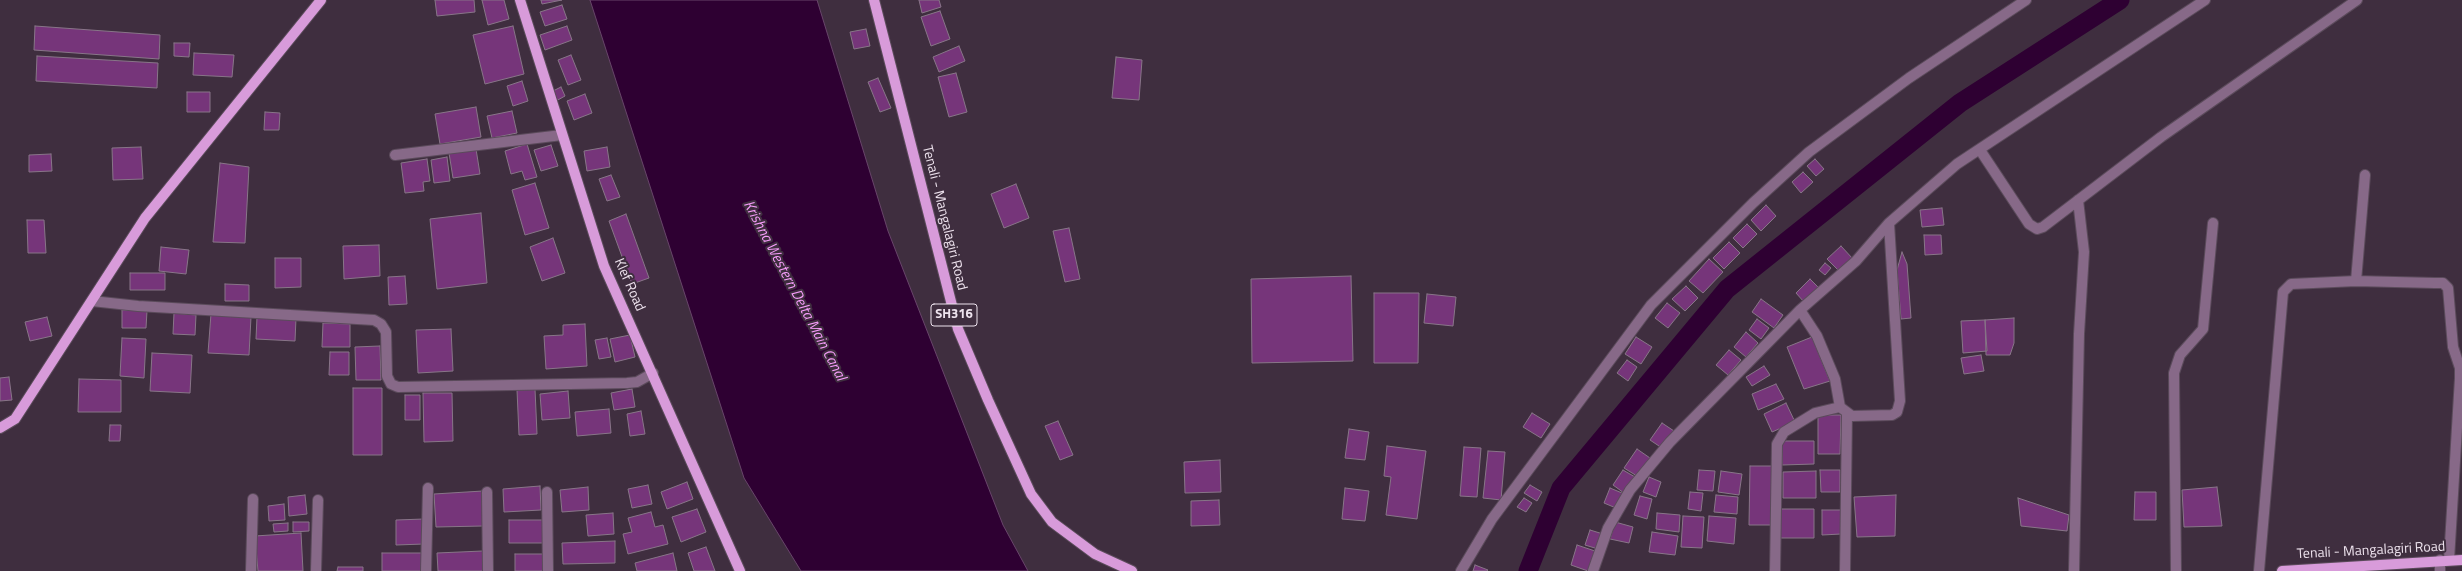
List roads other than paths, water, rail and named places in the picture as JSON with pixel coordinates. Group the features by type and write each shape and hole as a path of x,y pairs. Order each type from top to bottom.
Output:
{"main road":[{"path":"0,428 15,419 146,218 321,0"},
{"name":"Klef Road","path":"520,0 604,266 740,571"},
{"name":"Tenali - Mangalagiri Road","path":"874,0 958,329 988,400 1031,494 1052,522 1095,554 1132,571"},
{"name":"Tenali - Mangalagiri Road","path":"2282,571 2354,568 2445,560 2462,560"}],"street":[{"path":"1461,571 1488,523 1651,305 1753,203 1809,152 1909,78 2026,0"},
{"path":"1593,571 1608,528 1630,490 1670,442 1800,310 1856,261 1889,223 1957,164 2206,0"},
{"path":"1980,150 2032,228 2043,227 2161,137 2357,0"},
{"path":"395,155 562,135"},
{"path":"2356,281 2366,175"},
{"path":"2074,571 2079,334 2084,252 2078,200"},
{"path":"1775,571 1777,444 1784,432 1815,413 1844,410 1852,416 1892,415 1900,408 1889,223"},
{"path":"2176,571 2174,373 2180,355 2203,329 2213,223"},
{"path":"2259,571 2283,292 2291,284 2356,281 2443,283 2448,288 2453,348 2460,360 2460,378 2451,533 2445,560 2440,571"},
{"path":"92,301 138,306 374,320 381,324 386,332 387,376 390,384 398,387 627,383 637,382 653,373"},
{"path":"1800,310 1817,336 1835,380 1844,410 1845,571"},
{"path":"426,571 428,488"},
{"path":"488,492 488,571"},
{"path":"548,492 548,571"},
{"path":"251,571 254,499"},
{"path":"316,571 318,500"},
{"path":"2451,533 2462,534"}],"water":[{"name":"Krishna Western Delta Main Canal","path":"590,0 817,0 888,231 1003,525 1028,571 801,571 744,478"}],"waterway":[{"path":"1528,571 1561,488 1727,289 1960,103 2120,0"}]}
